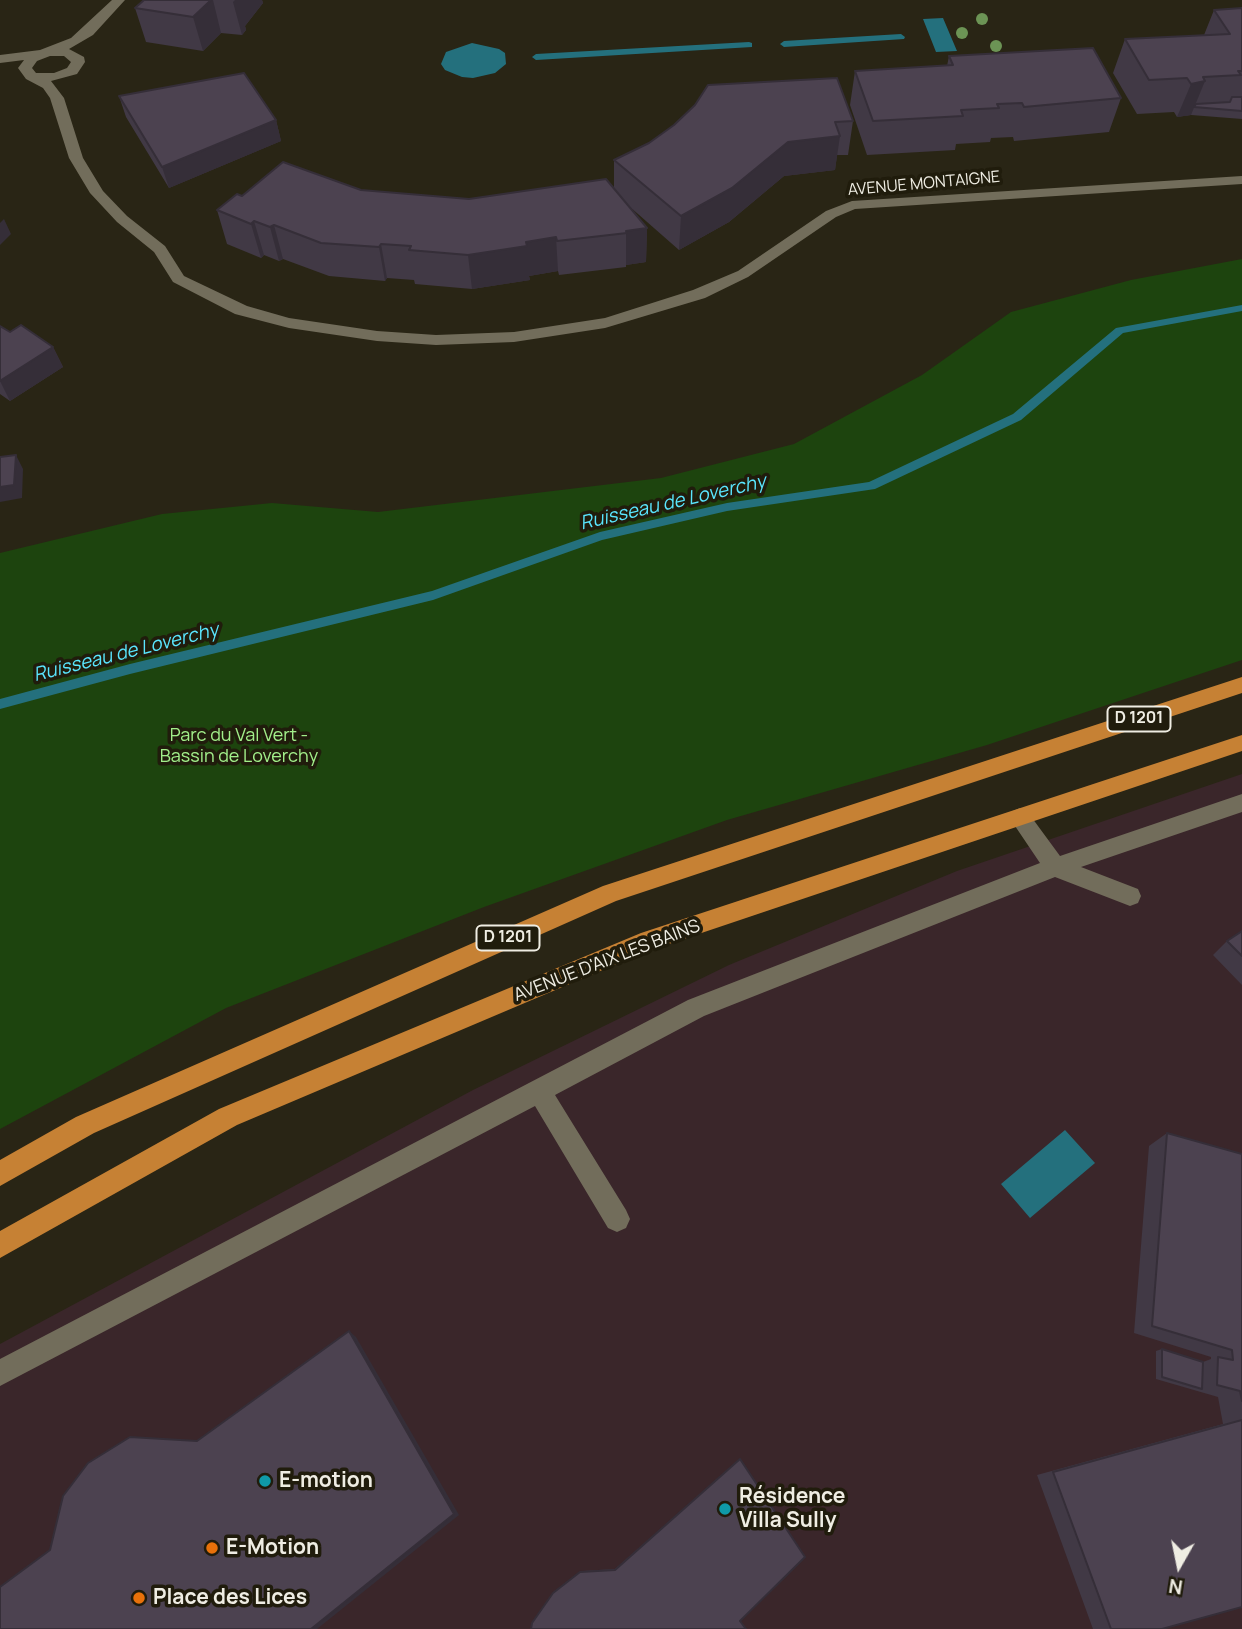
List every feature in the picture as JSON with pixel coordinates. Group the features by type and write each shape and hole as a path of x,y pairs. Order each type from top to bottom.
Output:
{"main road":[{"name":"D 1201","path":"0,1174 85,1125 611,893 1242,685"},
{"name":"AVENUE D'AIX LES BAINS","path":"0,1245 228,1117 641,943 1242,743"}],"street":[{"name":"AVENUE MONTAIGNE","path":"44,53 76,41 96,25 119,0"},
{"name":"AVENUE MONTAIGNE","path":"66,118 78,64 96,25"},
{"name":"AVENUE MONTAIGNE","path":"0,62 66,51 77,57 78,64"},
{"path":"44,53 27,63 33,75 56,78 78,64"},
{"name":"AVENUE MONTAIGNE","path":"0,62 33,75 48,85 66,118 76,158 97,193 122,219 160,249 173,272 187,285 241,310 289,323 346,333 463,340 537,335 605,323 699,294 743,274 831,214 852,205 1242,180"},
{"path":"0,1373 695,1008 1055,867 1242,803"},
{"path":"1020,817 1055,867 1130,896"},
{"path":"539,1091 617,1219"}],"shaded area":[{"path":"1242,774 1242,1629 0,1629 0,1344 473,1090 729,965 957,871"}],"green space":[{"name":"Parc du Val Vert - Bassin de Loverchy","path":"1242,259 1242,660 987,745 727,820 484,907 226,1008 0,1129 0,553 162,514 272,503 378,512 661,478 794,444 922,375 1011,312 1131,280"}],"water":[{"path":"943,18 957,51 936,52 923,19"},
{"path":"472,43 499,49 505,53 506,64 495,73 473,78 445,70 441,64 446,52"},
{"path":"1065,1130 1095,1163 1030,1218 1001,1184"}],"building":[{"path":"144,0 211,0 193,17 135,8"},
{"path":"1242,8 1242,71 1238,71 1241,75 1203,77 1205,81 1191,84 1187,78 1149,80 1125,39 1230,34 1214,10"},
{"path":"1093,48 1121,98 1024,107 1022,103 997,104 999,108 961,110 963,116 873,121 855,71 953,65 949,56"},
{"path":"244,73 276,120 162,167 119,96"},
{"path":"837,78 853,121 835,122 840,136 788,142 732,188 681,216 614,160 649,143 674,125 695,105 708,85"},
{"path":"1232,97 1242,97 1242,111 1194,107 1196,104 1230,102"},
{"path":"283,162 361,190 469,199 606,179 647,228 557,241 556,237 526,242 527,246 468,255 409,250 411,246 321,243 274,225 270,227 254,221 251,224 217,210 237,194 242,196"},
{"path":"21,325 53,347 0,381 0,326 10,332"},
{"path":"16,455 14,485 0,487 0,457"},
{"path":"1242,931 1242,956 1227,941"},
{"path":"1167,1133 1242,1154 1242,1401 1240,1391 1217,1385 1218,1357 1233,1360 1232,1350 1152,1326"},
{"name":"E-motion","path":"349,1331 454,1514 311,1629 0,1629 0,1587 50,1550 63,1496 88,1463 130,1437 197,1441"},
{"path":"1162,1349 1203,1362 1202,1389 1162,1377"},
{"path":"1242,1420 1242,1607 1162,1629 1111,1629 1053,1472"},
{"name":"Résidence Villa Sully","path":"740,1459 805,1557 740,1621 746,1629 531,1629 532,1623 553,1593 580,1572 615,1570"}],"waterway":[{"path":"784,44 901,37"},
{"path":"536,57 749,45"},
{"name":"Ruisseau de Loverchy","path":"0,704 130,669 433,595 600,536 727,507 871,486 1017,417 1120,330 1242,308"}],"place":[{"name":"E-motion","path":"265,1481"},
{"name":"Résidence Villa Sully","path":"725,1509"},
{"name":"E-Motion","path":"212,1548"},
{"name":"Place des Lices","path":"139,1598"}]}
